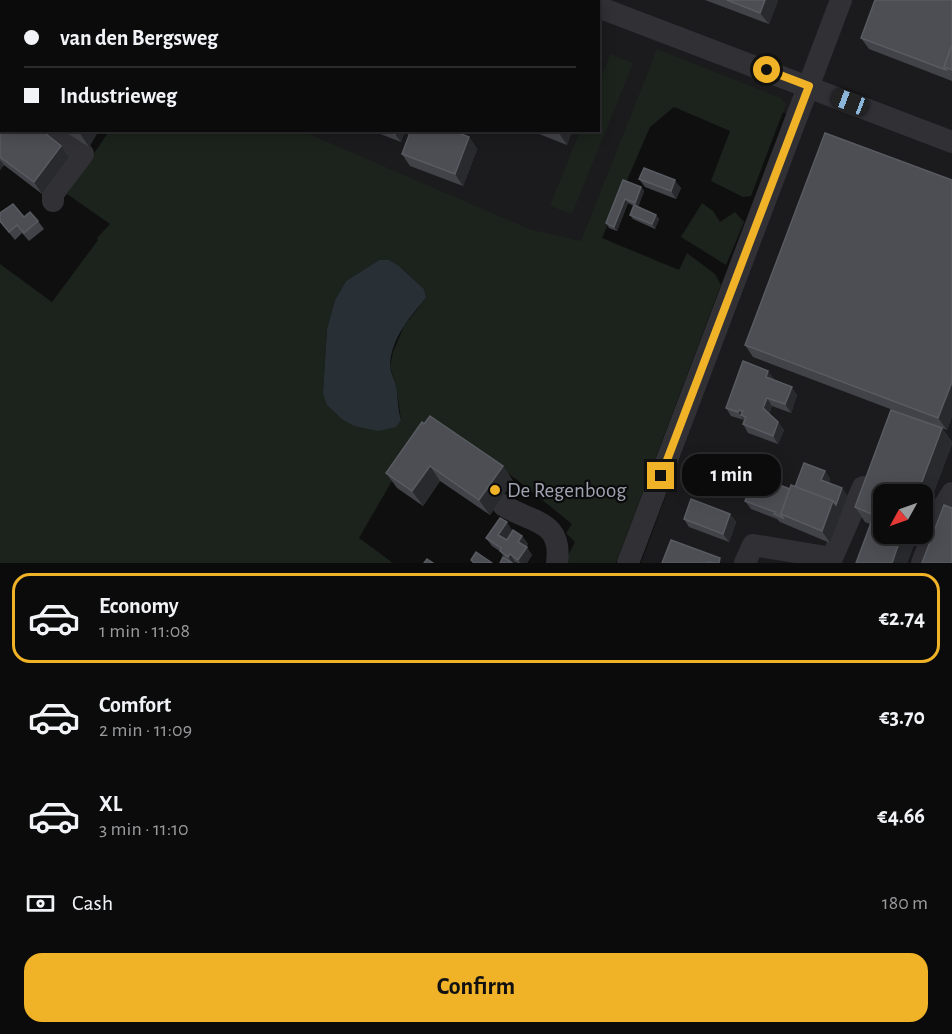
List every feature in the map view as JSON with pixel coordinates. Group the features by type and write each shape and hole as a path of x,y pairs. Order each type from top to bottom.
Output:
{"street":[{"path":"628,563 841,0"},
{"path":"600,8 952,141"},
{"path":"50,132 83,154 53,194 53,201"},
{"path":"745,563 753,545 832,558 863,487"},
{"path":"922,563 944,506 952,493"},
{"path":"503,505 516,513 529,516 552,532 558,543 557,563"}],"shaded area":[{"path":"600,0 952,0 952,563 641,563 761,237 807,121 670,74 581,269 261,132 600,132"},
{"path":"657,49 781,98 786,104 751,196 743,197 711,181 730,131 674,107 650,127 602,238 679,270 687,253 715,274 721,285 616,563 564,563 575,542 566,533 572,524 516,479 432,421 400,467 359,538 393,563 0,563 0,264 52,302 98,240 97,238 110,224 67,194 108,132 304,132 529,229 581,241","holes":["379,260 389,260 424,289 426,298 404,326 390,366 397,391 401,420 364,427 354,426 323,393 327,329 335,300 346,281"]},
{"path":"610,54 633,63 572,214 550,206 580,132 600,132 600,81"},
{"path":"702,203 713,211 720,222 735,212 744,222 726,265 681,237"},
{"path":"379,260 389,260 399,266 424,289 426,298 398,336 391,354 390,367 401,420 396,427 378,431 354,426 342,419 327,405 323,393 327,329 335,300 346,281"}],"building":[{"path":"727,0 765,0 760,13"},
{"path":"875,0 952,0 952,45 944,67 946,70 861,38"},
{"path":"952,45 952,70 944,67"},
{"path":"0,132 44,132 61,146 34,182 0,157"},
{"path":"410,132 456,132 469,137 455,174 402,154"},
{"path":"825,133 952,180 952,382 938,418 745,345"},
{"path":"644,168 675,180 671,191 639,179"},
{"path":"623,180 641,187 635,203 625,199 614,227 606,223"},
{"path":"13,204 24,217 30,212 38,221 24,233 17,225 9,232 0,221 0,213"},
{"path":"634,205 656,215 652,224 630,215"},
{"path":"743,361 768,371 766,377 792,387 785,404 767,398 763,408 778,422 773,436 743,424 746,417 741,415 743,411 738,412 726,408"},
{"path":"891,410 942,428 921,484 873,484 873,515 855,507"},
{"path":"430,416 503,466 479,500 430,466 412,491 386,473 422,422 424,424"},
{"path":"804,463 825,471 821,480 842,488 836,505 833,501 795,487"},
{"path":"755,476 790,489 781,514 783,518 774,514 775,512 745,501"},
{"path":"791,485 833,501 822,531 781,514"},
{"path":"691,499 730,514 723,534 684,519"},
{"path":"944,505 952,508 952,563 922,563 929,544 933,544 933,534"},
{"path":"500,518 507,522 498,535 507,540 513,530 522,536 518,542 527,547 518,560 510,554 508,557 500,551 501,548 486,538"},
{"path":"873,518 873,544 899,544 892,563 856,563"},
{"path":"671,540 720,558 719,563 662,563"},
{"path":"476,552 492,563 474,563 471,560"},
{"path":"503,557 512,563 500,563"}],"place":[{"name":"De Regenboog","path":"495,490"}],"route":[{"path":"661,476 809,86 767,70"}]}
